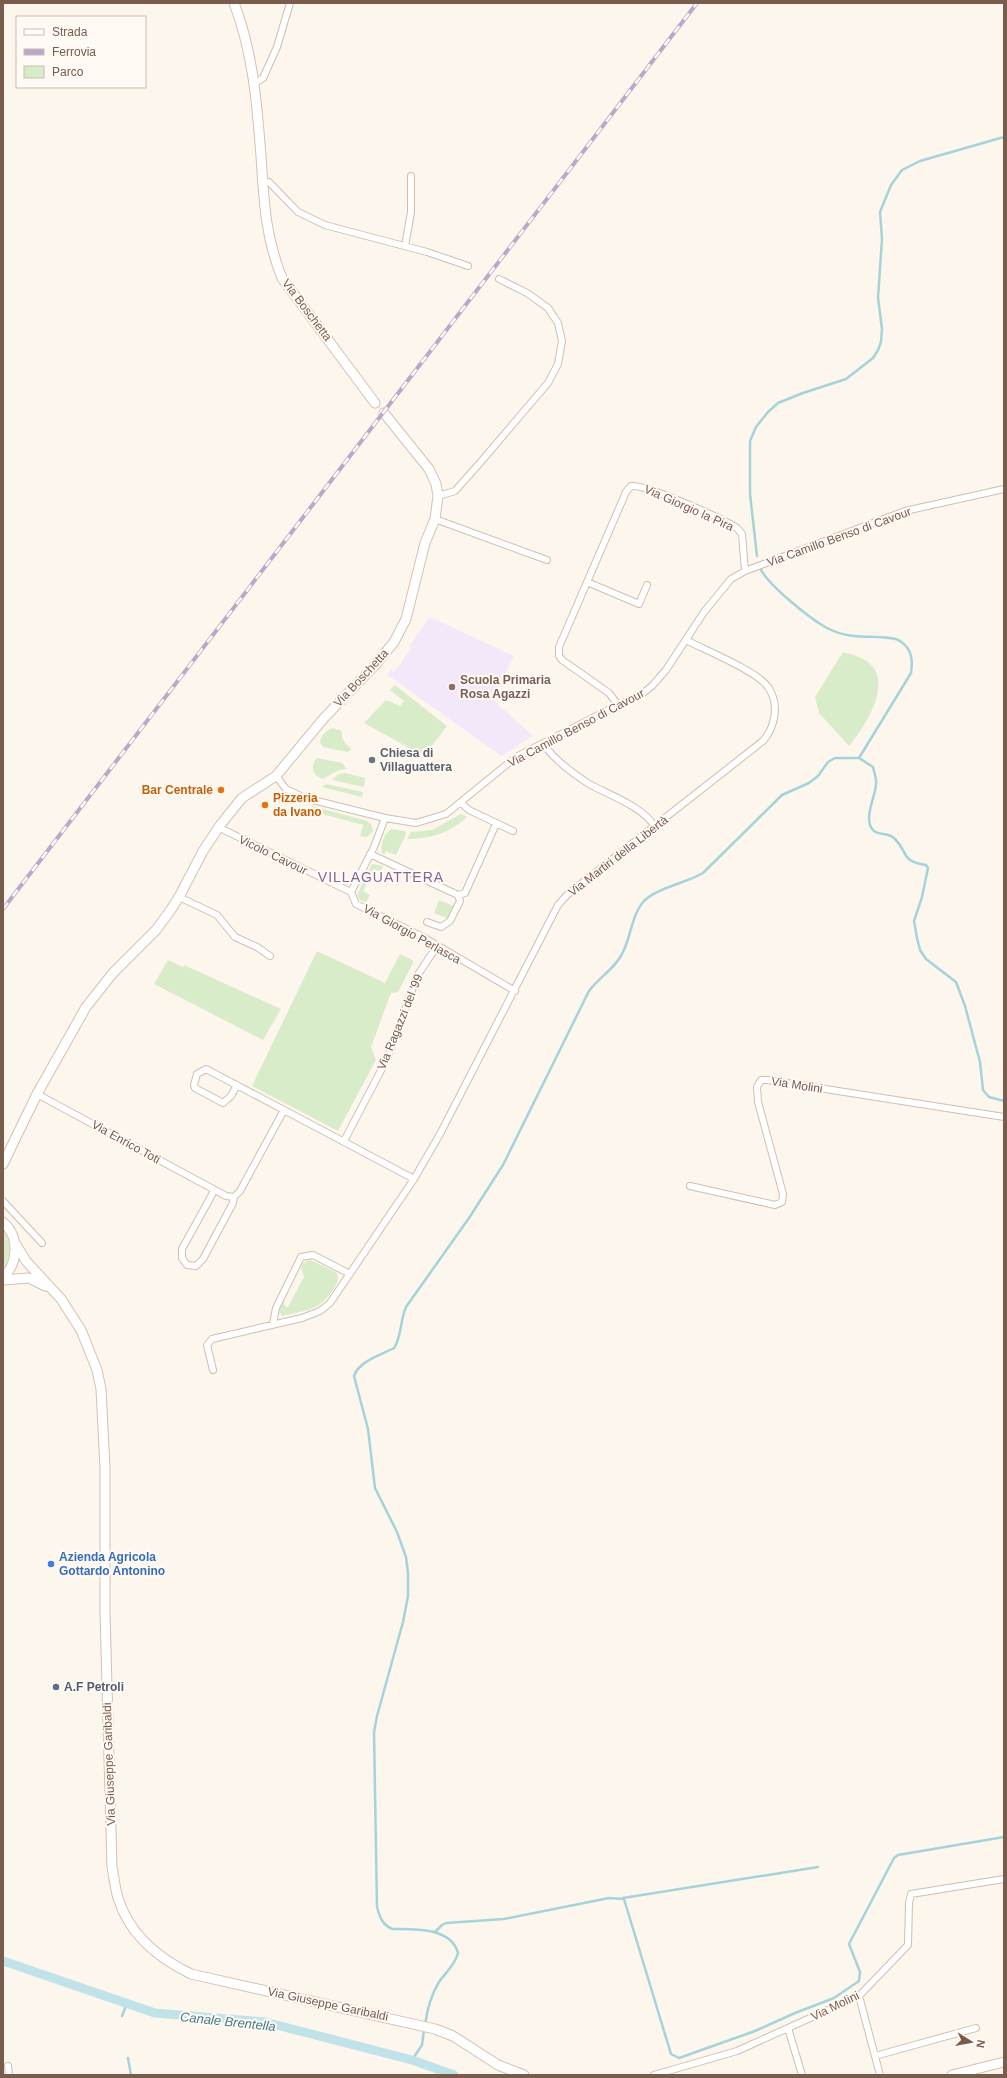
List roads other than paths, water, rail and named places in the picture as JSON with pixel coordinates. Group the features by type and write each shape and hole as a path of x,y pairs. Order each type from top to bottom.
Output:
{"street":[{"name":"Via Boschetta","path":"234,3 242,25 254,84 266,227 272,255 282,278 375,403"},
{"path":"254,84 263,78 277,47 290,3"},
{"path":"405,246 411,212 411,176"},
{"path":"262,182 269,182 298,212 325,225 405,246 468,266"},
{"path":"438,496 454,491 479,464 548,383 558,364 562,341 558,323 548,308 526,293 499,279"},
{"name":"Via Boschetta","path":"276,776 324,718 372,670 394,642 410,609 425,543 434,519 438,496 436,484 429,469 384,413"},
{"name":"Via Giorgio la Pira","path":"618,705 609,693 559,656 559,647 626,492 631,486 637,485 737,528 742,534 745,571"},
{"name":"Via Camillo Benso di Cavour","path":"276,776 286,789 306,798 385,818 416,823 429,821 446,814 516,758 618,705 638,697 652,686 666,670 714,599 731,580 745,571 905,511 1004,489"},
{"path":"434,519 547,560"},
{"path":"587,582 639,604 647,585"},
{"name":"Via Martiri della Libertà","path":"213,1370 207,1345 212,1339 302,1318 320,1311 330,1303 414,1179 440,1134 558,905 568,894 655,828 763,741 770,733 776,714 773,697 768,687 738,666 686,640"},
{"path":"543,744 557,762 589,783 647,816 655,828"},
{"path":"3,1164 37,1094 86,1007 112,973 156,930 179,897 203,851 218,827 242,798 276,776"},
{"path":"461,802 469,810 513,831"},
{"path":"351,892 370,854 385,818"},
{"name":"Via Giorgio Perlasca","path":"427,922 441,927 450,921 460,901 458,895 465,893 496,824"},
{"name":"Vicolo Cavour","path":"218,827 351,892"},
{"path":"370,854 458,895"},
{"name":"Via Giorgio Perlasca","path":"351,892 356,904 418,934 515,991"},
{"path":"179,897 217,915 235,937 257,947 270,956"},
{"name":"Via Ragazzi del '99","path":"344,1141 390,1052 417,976 437,946"},
{"path":"237,1085 231,1096 223,1103 195,1088 194,1079 201,1070 206,1069 237,1085 284,1110 344,1141 414,1179"},
{"name":"Via Molini","path":"690,1186 775,1205 782,1202 784,1194 758,1102 757,1088 761,1080 1004,1117"},
{"name":"Via Enrico Toti","path":"37,1094 214,1190 226,1196 234,1197"},
{"path":"214,1190 182,1249 182,1258 187,1265 196,1266 203,1258 234,1197 240,1191 284,1110"},
{"path":"3,1201 42,1243"},
{"name":"Via Giuseppe Garibaldi","path":"3,1222 12,1233 15,1243 26,1261 53,1290 81,1330 91,1351 102,1389 105,1468 105,1613 112,1867 118,1898 126,1918 144,1943 171,1965 190,1974 410,2022 435,2029 453,2036 498,2065 524,2075"},
{"path":"3,1279 13,1264 16,1254 15,1243"},
{"path":"273,1324 276,1308 301,1257 313,1255 350,1274"},
{"name":"Via Giuseppe Garibaldi","path":"3,1279 29,1278 53,1290"},
{"name":"Via Molini","path":"654,2075 737,2051 859,1996 908,1945 909,1903 911,1894 1004,1879"},
{"path":"859,1996 880,2075"},
{"path":"788,2028 802,2075"},
{"path":"876,2056 976,2028"},
{"path":"952,2075 1004,2062"},
{"path":"8,2066 9,2075"}],"waterway":[{"path":"757,556 750,494 750,441 756,427 768,412 778,403 846,379 873,358 878,350 881,342 882,329 878,298 882,239 880,212 891,185 902,170 920,161 1004,137"},
{"path":"425,2025 428,2008 434,1992 439,1982 453,1965 458,1953 448,1938 440,1934 430,1931 392,1929 382,1920 377,1907 374,1732 403,1622 408,1596 408,1573 406,1557 397,1532 375,1488 368,1429 354,1376 365,1362 394,1348 397,1343 406,1307 469,1218 503,1165 589,991 620,958 626,946 634,919 640,906 650,896 703,873 782,795 809,783 818,776 828,762 835,758 859,758 911,673 911,655 904,644 900,641 890,638 850,636 828,629 790,601 772,584 761,570"},
{"path":"859,758 873,767 876,778 875,790 869,815 870,826 875,832 893,837 908,859 926,865 928,868 922,897 914,921 920,950 926,959 956,982 965,1006 980,1062 983,1090 989,1097 1004,1101"},
{"path":"435,1932 446,1923 504,1919 609,1898 624,1899 671,2054 679,2058 755,2031 834,1998 859,1981 860,1972 849,1944 894,1858 898,1855 1004,1837"},
{"path":"623,1898 818,1867"},
{"name":"Canale Brentella","path":"3,1961 155,2013 265,2022 412,2060 454,2075"},
{"path":"122,2016 127,2003"},
{"path":"412,2060 422,2045 424,2029"},
{"path":"128,2058 131,2075"}],"railway":[{"path":"3,909 697,3"}],"place":[{"name":"Scuola Primaria Rosa Agazzi","path":"452,687"},
{"name":"Chiesa di Villaguattera","path":"372,760"},
{"name":"Bar Centrale","path":"221,790"},
{"name":"Pizzeria da Ivano","path":"265,805"},
{"name":"Azienda Agricola Gottardo Antonino","path":"51,1564"},
{"name":"A.F Petroli","path":"56,1687"}],"district":[{"name":"VILLAGUATTERA","path":"381,877"}]}
